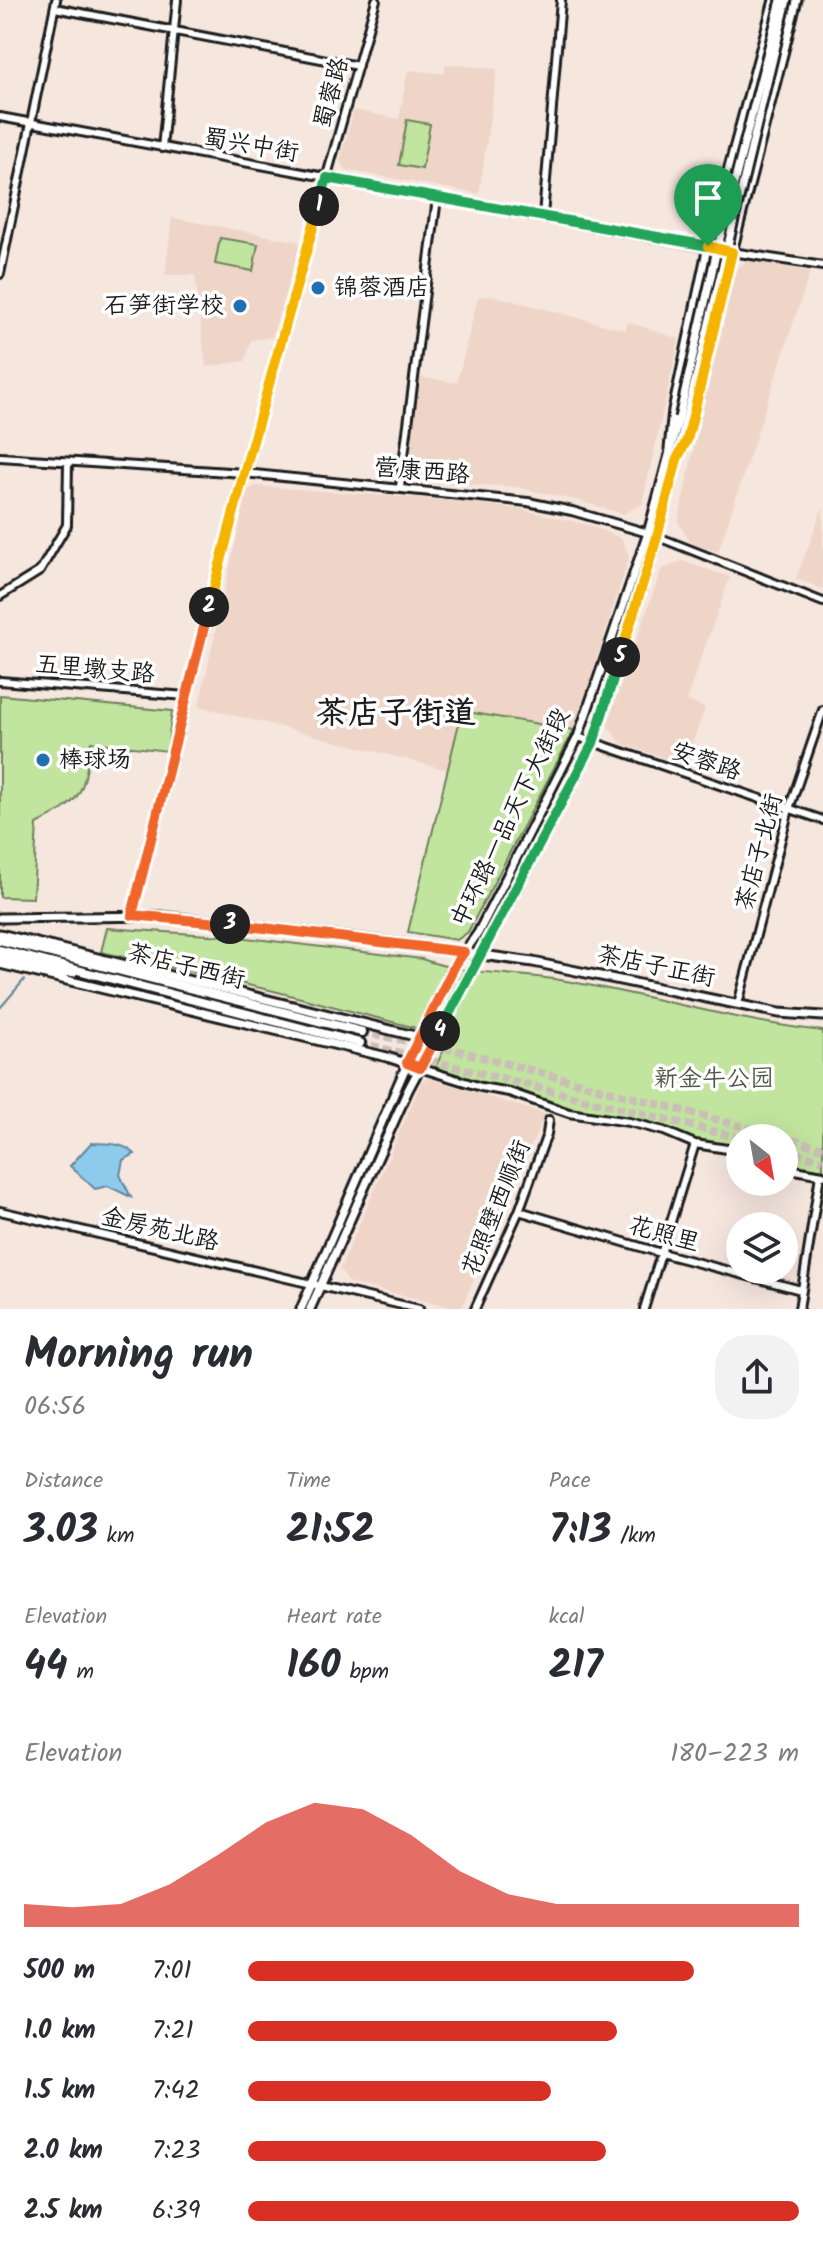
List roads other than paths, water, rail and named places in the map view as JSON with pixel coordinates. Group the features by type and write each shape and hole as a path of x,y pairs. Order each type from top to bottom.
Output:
{"highway":[{"name":"茶店子西街","path":"0,940 362,1032"},
{"path":"0,950 360,1043"},
{"path":"0,961 58,972 90,973"}],"main road":[{"name":"中环路一品天下大街段","path":"668,463 673,410 708,246 774,0"},
{"path":"683,419 716,254 781,0"},
{"path":"683,419 787,0"},
{"name":"中环路一品天下大街段","path":"677,459 687,440 797,0"},
{"name":"中环路一品天下大街段","path":"301,1309 317,1284 420,1068 593,743 657,537 677,459 683,419"},
{"name":"中环路一品天下大街段","path":"310,1309 317,1284 407,1063 455,965 478,933 578,737 648,533 683,419"},
{"path":"0,918 161,916 464,952"},
{"path":"0,934 435,1041"},
{"name":"茶店子正街","path":"464,952 579,971 779,1013 823,1016"},
{"path":"0,961 420,1068"},
{"path":"71,979 156,989"}],"street":[{"path":"162,148 177,0"},
{"name":"蜀蓉路","path":"132,915 244,473 376,0"},
{"path":"543,216 561,0"},
{"path":"0,274 56,4 175,31 358,66"},
{"name":"蜀兴中街","path":"0,117 732,252 823,266"},
{"path":"400,487 437,198"},
{"name":"营康西路","path":"0,457 244,473 528,502 648,533 823,602"},
{"path":"0,606 1,596 40,571 67,525 68,462"},
{"name":"五里墩支路","path":"0,681 186,696"},
{"name":"茶店子北街","path":"738,1004 789,809 823,710"},
{"name":"安蓉路","path":"578,737 823,820"},
{"path":"420,1068 481,1087 509,1092 569,1113 629,1122 664,1131 695,1144 726,1149"},
{"name":"花照壁西顺街","path":"475,1309 519,1211 547,1134 549,1120"},
{"path":"644,1309 695,1144"},
{"path":"798,1171 821,1175 799,1309"},
{"name":"金房苑北路","path":"0,1211 419,1309"},
{"name":"花照里","path":"519,1211 801,1290"}],"water":[{"path":"91,1143 120,1146 135,1154 123,1160 120,1175 131,1197 108,1186 95,1189 70,1166"}],"waterway":[{"path":"0,1008 24,980"}],"tunnel":[{"path":"362,1032 459,1051 823,1148"},
{"path":"360,1043 726,1134"},
{"path":"798,1154 823,1160"}],"place":[{"name":"锦蓉酒店","path":"318,288"},
{"name":"石笋街学校","path":"240,306"},
{"name":"棒球场","path":"43,760"}],"district":[{"name":"茶店子街道","path":"396,714"}],"park label":[{"name":"新金牛公园","path":"714,1079"}]}
